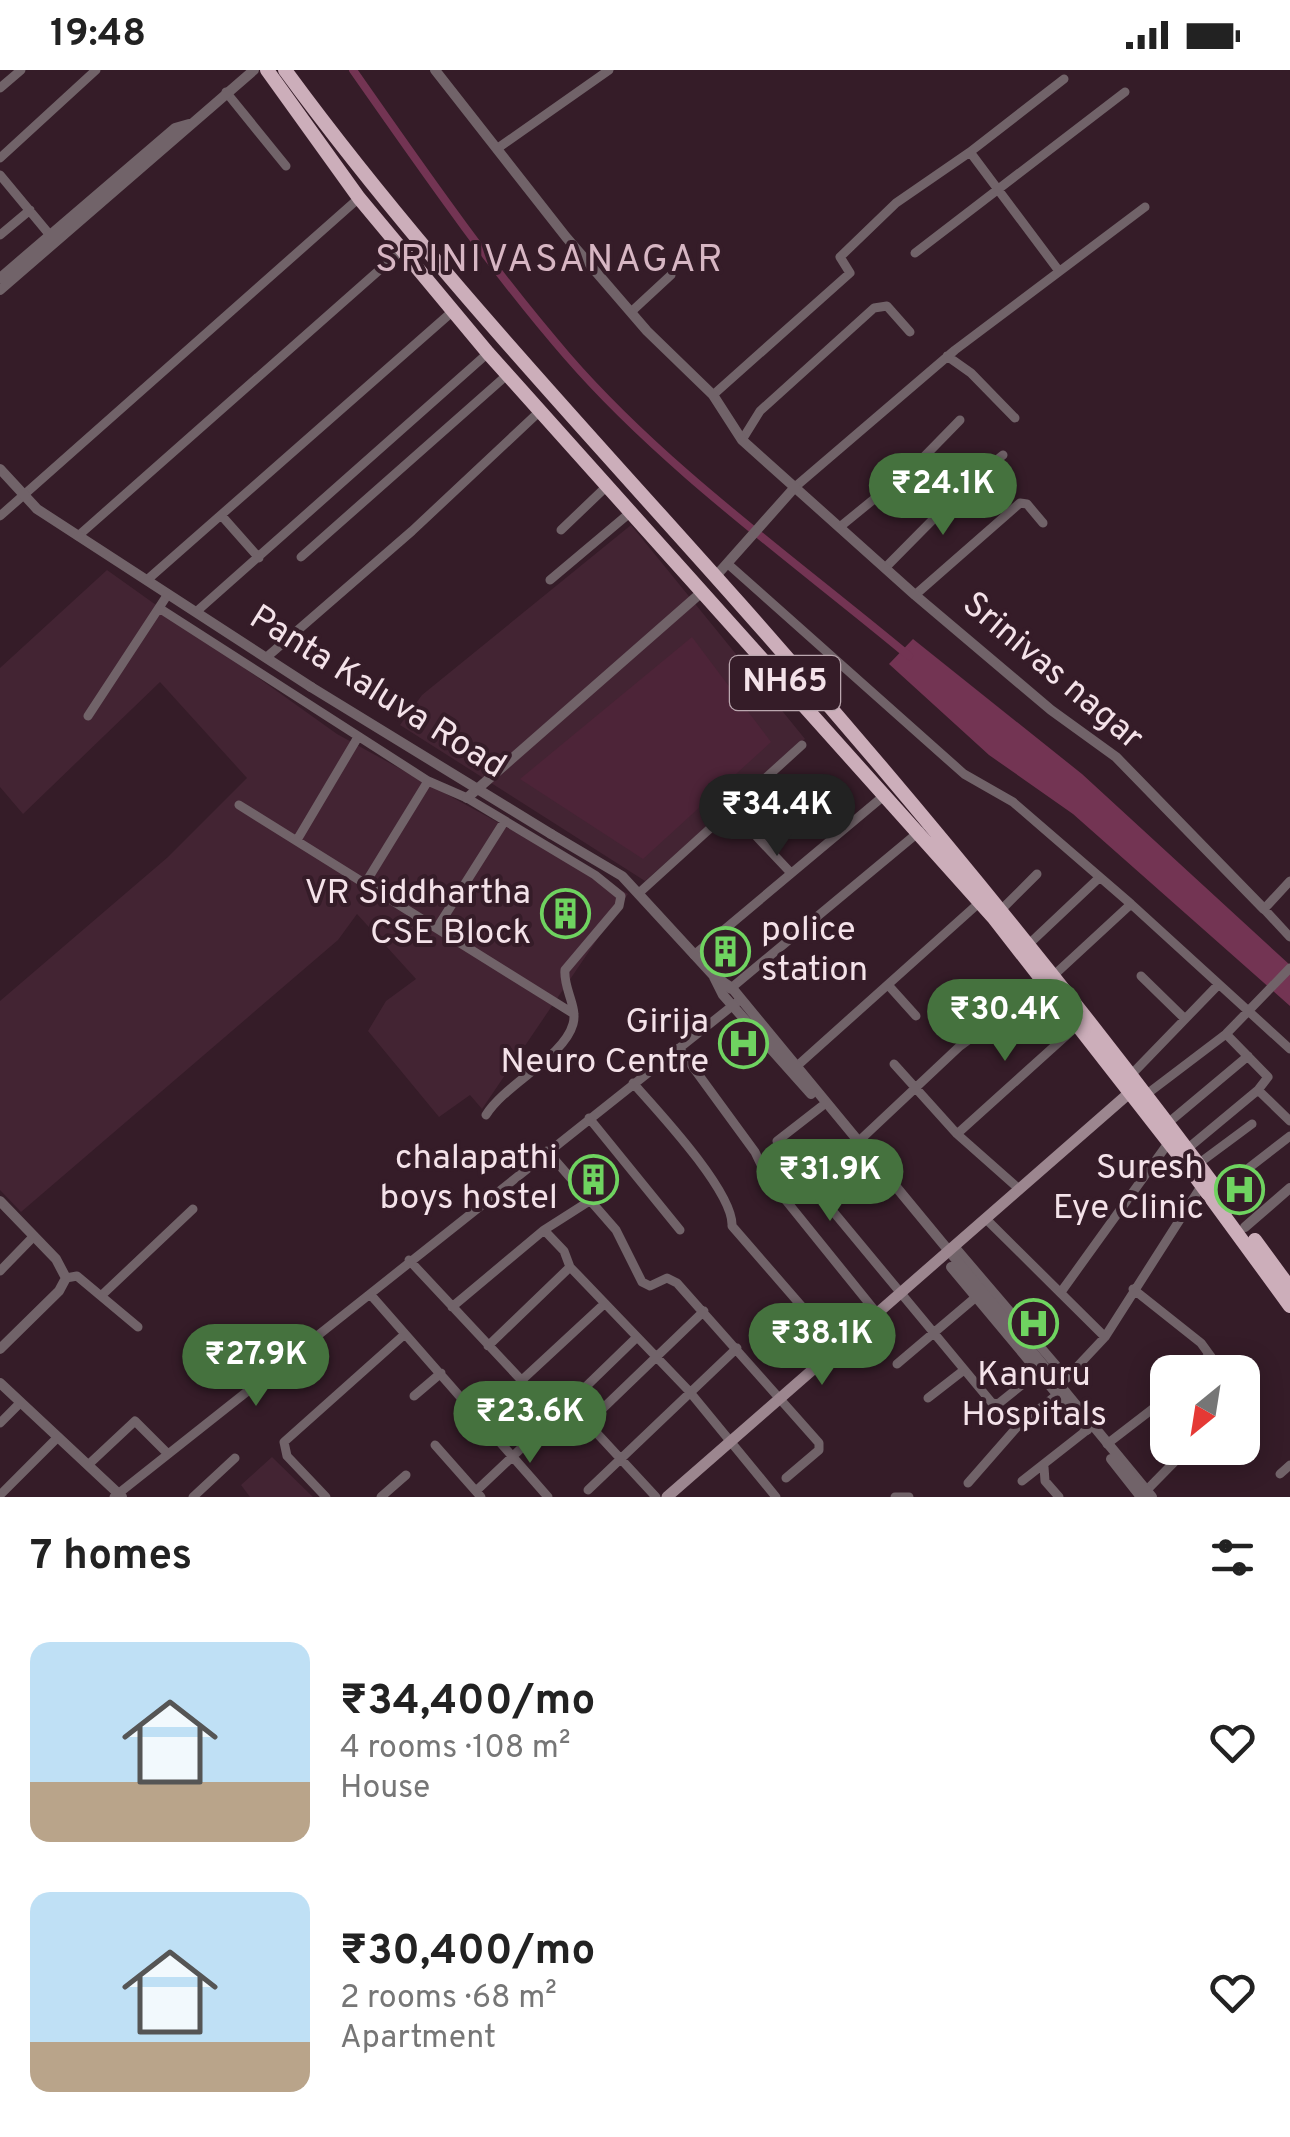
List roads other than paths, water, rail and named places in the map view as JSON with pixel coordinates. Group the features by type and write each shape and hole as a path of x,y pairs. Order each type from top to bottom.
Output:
{"highway":[{"name":"NH65","path":"267,70 360,198 488,353 1050,979 1134,1088 1290,1306"},
{"name":"NH65","path":"285,70 500,339 716,577 1029,944 1078,1025 1168,1123 1290,1288"},
{"path":"302,121 316,113"}],"main road":[{"path":"666,1497 1134,1088"}],"street":[{"path":"0,88 21,70"},
{"path":"0,158 96,70"},
{"path":"0,290 254,70"},
{"name":"Srinivas nagar","path":"435,70 631,312 714,395 742,440 916,595 1052,710 1116,757 1264,909"},
{"path":"498,148 609,70"},
{"path":"714,395 850,274 840,256 878,219 1064,79"},
{"path":"226,92 286,166"},
{"path":"915,253 1125,92"},
{"path":"0,278 175,128 189,124"},
{"path":"970,152 1059,271"},
{"path":"0,175 49,234"},
{"path":"0,516 360,198"},
{"path":"716,577 796,487 947,356 1144,206"},
{"path":"0,235 30,210"},
{"path":"78,536 402,250"},
{"path":"631,312 671,276"},
{"path":"742,440 760,412 878,306 887,306 910,332"},
{"path":"148,580 454,311"},
{"path":"196,612 488,353"},
{"path":"947,356 972,373 1014,418"},
{"path":"300,556 507,375"},
{"path":"268,656 540,411"},
{"path":"840,526 916,464 960,420"},
{"path":"886,567 971,480 1004,454"},
{"name":"Panta Kaluva Road","path":"0,469 22,496 78,536 311,687 622,876 728,992 1062,1385 1145,1495"},
{"path":"561,530 608,484"},
{"path":"916,595 1020,503 1043,524"},
{"path":"550,580 632,511"},
{"path":"221,515 259,558"},
{"path":"728,564 906,717 911,728 964,774 1013,802 1100,877 1290,1049"},
{"path":"466,798 703,590"},
{"path":"88,716 168,594"},
{"path":"159,608 358,738 595,875 621,896 619,906 565,970 574,1024 560,1044 498,1098 486,1115"},
{"path":"297,840 358,738"},
{"path":"639,893 802,744"},
{"path":"366,882 428,781"},
{"path":"694,955 886,794"},
{"path":"239,805 574,1014"},
{"path":"438,928 504,822"},
{"path":"728,992 920,831"},
{"path":"757,837 791,872"},
{"path":"1000,910 1037,874"},
{"path":"1029,944 1100,877"},
{"path":"1290,882 1264,909 1290,937"},
{"path":"797,1066 980,902"},
{"path":"859,1141 960,1046 1050,979 1131,904"},
{"path":"1134,1088 1226,1034 1290,968"},
{"path":"1141,976 1185,1019"},
{"path":"1134,1088 1185,1019 1218,984"},
{"path":"889,986 916,1016"},
{"path":"0,1383 118,1496 546,1150 736,1002"},
{"name":"Panta Kaluva Road","path":"736,1002 797,1066 859,1141 949,1253 976,1297 1038,1372 1062,1385 1087,1430 1145,1495"},
{"path":"958,1134 1078,1025"},
{"path":"1187,1148 1258,1090 1268,1077 1226,1034"},
{"path":"1038,1040 1049,1050"},
{"path":"679,1048 755,1152 767,1177 876,1312"},
{"path":"1168,1123 1248,1056"},
{"path":"894,1064 958,1134 1020,1189"},
{"path":"632,1083 705,1168 733,1212 732,1226 838,1346"},
{"path":"1258,1090 1290,1122"},
{"path":"822,1106 777,1143 992,1404 998,1404 1038,1372"},
{"path":"588,1118 680,1230"},
{"path":"1198,1164 1252,1124"},
{"path":"1218,1191 1290,1136"},
{"path":"1061,1292 1169,1142"},
{"path":"546,1150 625,1244 642,1282 650,1286 673,1280 820,1446 786,1478"},
{"path":"968,1483 1104,1337 1202,1185"},
{"path":"1245,1227 1290,1188"},
{"path":"452,1307 544,1230 591,1200"},
{"path":"0,1202 65,1269 66,1278 59,1291 0,1349"},
{"path":"102,1295 193,1209"},
{"path":"986,1220 1104,1337"},
{"path":"544,1230 603,1305 689,1391 776,1497"},
{"path":"0,1270 34,1236"},
{"path":"409,1260 553,1414"},
{"path":"488,1346 570,1267"},
{"path":"66,1278 77,1276 138,1327"},
{"path":"1133,1288 1201,1343 1207,1355"},
{"path":"370,1294 548,1497"},
{"path":"897,1364 976,1297"},
{"path":"522,1380 603,1305"},
{"path":"570,1440 654,1354 704,1311"},
{"path":"326,1497 287,1456 284,1442 404,1334"},
{"path":"436,1445 479,1494 553,1414 636,1338"},
{"path":"588,1490 737,1348"},
{"path":"928,1398 964,1370"},
{"path":"414,1396 441,1373"},
{"path":"0,1423 20,1403"},
{"path":"568,1404 656,1497"},
{"path":"1107,1444 1150,1411"},
{"path":"88,1465 134,1421 168,1454"},
{"path":"1022,1482 1087,1430"},
{"path":"0,1494 58,1438"},
{"path":"192,1497 235,1458"},
{"path":"1145,1495 1172,1465"},
{"path":"1044,1466 1046,1481 1059,1497"},
{"path":"1280,1474 1290,1466"},
{"path":"381,1497 406,1474"},
{"path":"895,1497 909,1497"}],"waterway":[{"path":"353,70 510,287 605,397 688,475 909,656"}],"place":[{"name":"VR Siddhartha CSE Block","path":"566,914"},
{"name":"police station","path":"726,951"},
{"name":"Girija Neuro Centre","path":"744,1043"},
{"name":"chalapathi boys hostel","path":"593,1179"},
{"name":"Suresh Eye Clinic","path":"1239,1189"},
{"name":"Kanuru Hospitals","path":"1034,1324"}],"district":[{"name":"SRINIVASANAGAR","path":"550,261"}]}
